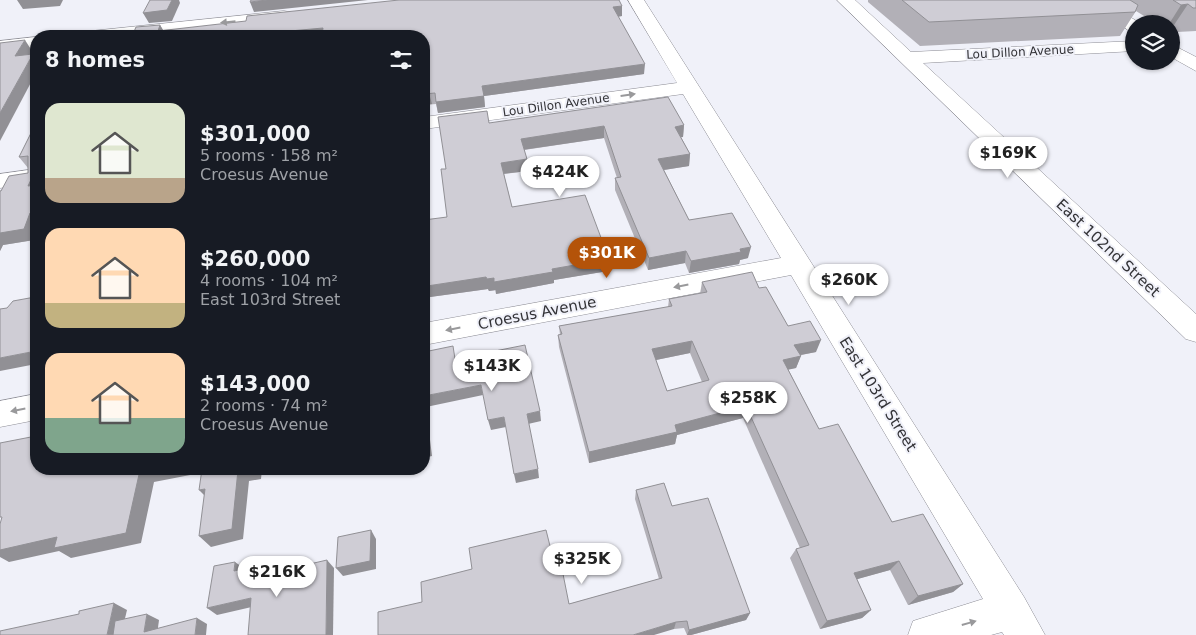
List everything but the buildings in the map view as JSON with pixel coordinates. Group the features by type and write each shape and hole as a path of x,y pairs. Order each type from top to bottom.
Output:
{"street":[{"name":"East 103rd Street","path":"636,0 1019,623"},
{"name":"East 102nd Street","path":"845,0 1196,331"},
{"path":"1093,0 1125,20"},
{"path":"147,30 296,14"},
{"path":"0,46 30,43"},
{"path":"1180,44 1196,43"},
{"name":"Lou Dillon Avenue","path":"906,58 1125,46"},
{"path":"1180,55 1196,65"},
{"name":"Lou Dillon Avenue","path":"430,122 689,87"},
{"path":"0,181 30,177"},
{"name":"Croesus Avenue","path":"430,333 798,264"},
{"path":"0,414 30,408"},
{"path":"927,635 1019,623"}]}
